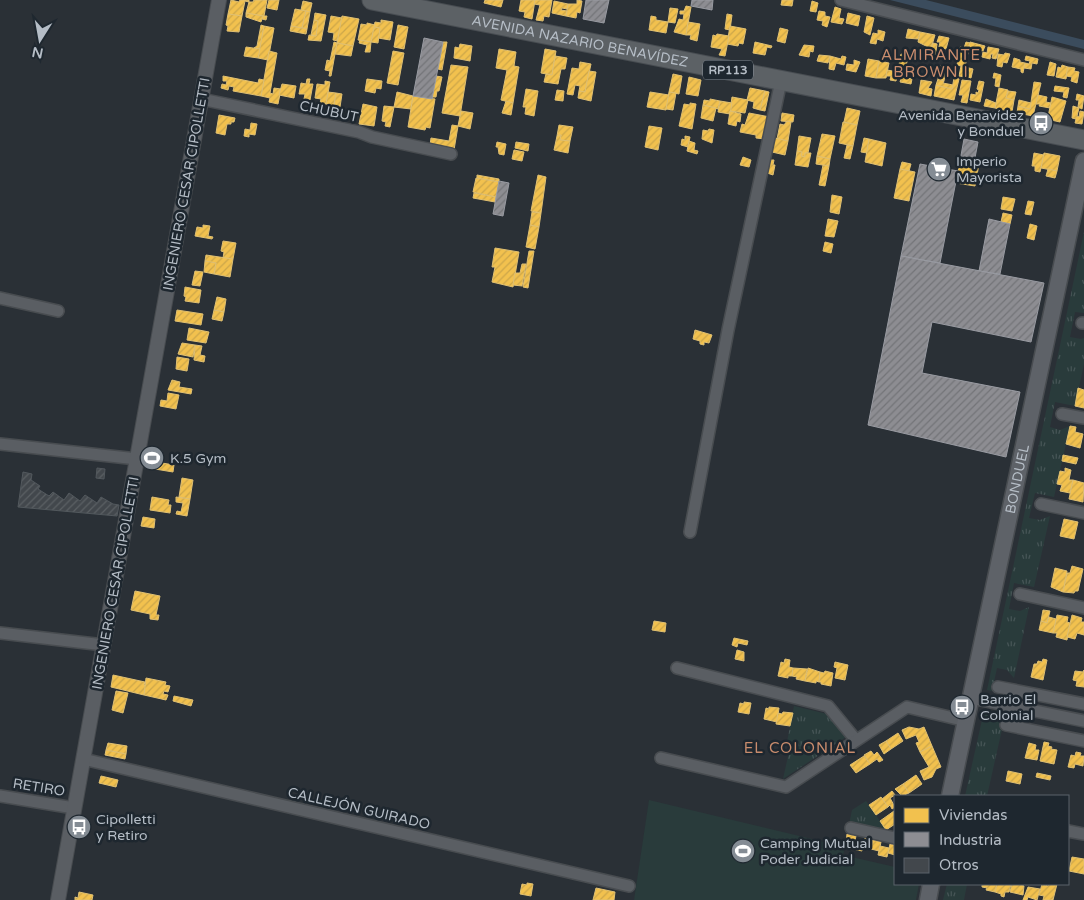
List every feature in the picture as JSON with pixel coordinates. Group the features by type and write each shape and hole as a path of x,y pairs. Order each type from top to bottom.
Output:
{"main road":[{"name":"AVENIDA NAZARIO BENAVÍDEZ","path":"372,0 1084,140"},
{"name":"BONDUEL","path":"950,795 1084,161"},
{"path":"928,900 931,885"}],"street":[{"name":"INGENIERO CESAR CIPOLLETTI","path":"58,900 219,0"},
{"path":"841,0 1084,60"},
{"path":"690,532 728,330 781,81"},
{"name":"CHUBUT","path":"201,99 359,132 372,137 451,154"},
{"path":"0,298 58,311"},
{"path":"1062,414 1084,418"},
{"path":"0,444 137,459"},
{"path":"1041,504 1084,513"},
{"path":"1020,594 1084,608"},
{"path":"0,633 104,645"},
{"path":"677,668 828,706 856,740"},
{"path":"998,687 1084,704"},
{"path":"971,698 1084,721"},
{"path":"661,758 786,787 907,707 966,721"},
{"path":"1006,725 1084,741"},
{"name":"CALLEJÓN GUIRADO","path":"83,759 629,886"},
{"name":"RETIRO","path":"0,796 74,808"},
{"path":"851,828 894,836"},
{"path":"1069,831 1084,834"}],"green space":[{"path":"1084,232 1084,313 1075,312 1070,337 1084,338 1084,364 1075,406 1055,402 1050,427 1060,430 1070,426 1054,497 1035,493 1029,518 1040,520 1050,516 1034,587 1014,583 1009,609 1020,611 1029,607 1014,678 1007,670 997,668 992,691 987,690"},
{"path":"794,706 827,714 846,737 783,779 791,743 787,742"},
{"path":"984,711 1005,716 987,795 965,795"},
{"name":"Camping Mutual Poder Judicial","path":"649,800 845,847 843,855 894,867 894,885 919,885 916,900 634,900"},
{"path":"866,801 889,834 849,825 852,810"},
{"path":"947,885 967,885 964,900 943,900"}],"water":[{"path":"890,0 926,0 1084,40 1084,49"}],"building: Viviendas":[{"path":"231,0 239,2 240,0 249,0 249,2 245,1 242,16 228,14"},
{"path":"267,0 264,16 267,16 266,20 262,19 263,16 246,13 249,2"},
{"path":"269,0 279,0 277,10 267,8"},
{"path":"485,0 503,0 501,7 484,3"},
{"path":"521,0 535,0 532,19 524,17 525,12 519,11"},
{"path":"535,0 552,0 549,17 544,16 543,21 536,20 540,5 534,4"},
{"path":"577,0 582,1 580,13 577,12 576,18 566,16 568,4 577,4"},
{"path":"782,0 793,0 792,6 781,5"},
{"path":"303,1 312,3 310,12 301,10"},
{"path":"554,1 568,4 567,9 562,8 561,10 567,11 566,16 552,13"},
{"path":"812,1 818,3 816,12 810,11"},
{"path":"686,6 691,7 686,35 674,32 679,19 683,20 684,14 680,14 680,11 684,11"},
{"path":"835,7 841,9 839,18 844,19 842,24 831,22"},
{"path":"670,8 678,9 675,23 668,22"},
{"path":"295,9 306,11 302,28 291,26"},
{"path":"306,11 310,12 307,29 302,28"},
{"path":"819,11 825,12 825,16 830,17 827,27 822,25 823,21 817,20"},
{"path":"246,13 263,16 261,22 246,17"},
{"path":"315,13 326,15 321,41 308,40 309,35 316,36 318,21 314,20"},
{"path":"848,13 860,16 858,26 846,23"},
{"path":"228,14 242,16 239,32 227,31"},
{"path":"727,14 732,15 730,30 725,29"},
{"path":"331,16 342,18 338,41 333,40 334,33 328,32"},
{"path":"342,16 359,19 353,46 337,43"},
{"path":"651,16 656,17 656,20 668,22 666,33 649,30"},
{"path":"867,16 874,18 870,35 864,32"},
{"path":"314,20 318,21 316,36 311,35"},
{"path":"381,20 393,22 390,40 378,38 380,28 374,27 375,22 381,23"},
{"path":"688,22 700,24 697,41 690,39 691,35 686,35"},
{"path":"367,23 375,25 371,42 358,40 361,24 367,25"},
{"path":"261,25 264,26 260,49 254,48 257,46"},
{"path":"398,25 408,27 404,49 394,47"},
{"path":"264,26 274,28 268,60 258,58"},
{"path":"291,26 307,29 306,34 290,31"},
{"path":"730,26 746,29 743,44 739,43 738,46 727,44"},
{"path":"374,27 380,28 378,43 371,42"},
{"path":"780,28 788,30 785,43 777,41"},
{"path":"908,29 920,32 918,39 906,38"},
{"path":"878,30 885,32 883,41 877,39 876,44 870,43 873,33 878,34"},
{"path":"920,32 935,35 930,52 926,51 928,47 918,42"},
{"path":"717,34 729,36 725,56 719,55 722,49 711,47 713,35 716,36"},
{"path":"939,36 949,38 946,49 939,47 940,42 937,42"},
{"path":"360,40 371,42 370,52 365,52 367,45 359,43"},
{"path":"334,42 337,43 331,76 329,76 330,71 325,70 327,60 330,61"},
{"path":"443,42 447,42 442,70 438,69"},
{"path":"755,42 772,46 771,48 767,47 765,55 753,53"},
{"path":"966,42 970,43 965,67 957,65 960,47 964,48"},
{"path":"970,42 985,46 983,51 969,48"},
{"path":"337,43 353,46 351,56 335,54"},
{"path":"933,43 937,44 935,58 929,57"},
{"path":"460,44 472,46 470,61 454,58 455,47 459,48"},
{"path":"804,45 814,46 813,52 810,51 809,57 799,55"},
{"path":"246,47 260,49 258,58 244,56"},
{"path":"988,47 999,49 996,59 992,58 993,54 991,54 990,59 982,57 983,52 987,53"},
{"path":"499,49 516,52 514,66 519,67 513,103 501,100 507,70 496,68"},
{"path":"545,49 556,51 552,75 541,73"},
{"path":"269,51 277,53 270,93 273,94 274,88 281,89 278,104 269,102 270,98 261,96"},
{"path":"393,51 404,53 398,85 387,83"},
{"path":"1005,53 1010,54 1007,63 1003,62 1002,67 997,66 998,54 1004,55"},
{"path":"901,54 908,56 905,72 908,72 907,78 912,79 911,84 900,82 902,75 900,75 901,71 898,70"},
{"path":"819,55 830,56 828,63 817,61"},
{"path":"555,56 567,58 565,69 561,69 558,84 544,82 546,74 552,75"},
{"path":"830,56 841,59 842,56 846,57 844,65 836,63 834,70 829,69"},
{"path":"1026,56 1038,59 1037,64 1032,63 1031,69 1024,68 1025,63 1029,64 1030,61 1025,60"},
{"path":"1014,58 1025,63 1023,73 1021,69 1012,67"},
{"path":"868,59 879,61 876,78 865,76"},
{"path":"854,60 860,62 856,72 846,70 847,64 854,65"},
{"path":"879,61 889,63 886,78 876,78"},
{"path":"580,62 591,64 585,92 579,91 580,86 575,85 573,95 567,94 572,68 579,69"},
{"path":"1050,62 1056,64 1054,76 1047,75"},
{"path":"451,65 468,67 460,116 442,113"},
{"path":"1062,65 1068,67 1066,79 1056,77 1058,67 1061,68"},
{"path":"940,66 946,68 944,81 938,79"},
{"path":"961,66 973,69 971,78 968,77 969,71 966,71 965,77 959,76"},
{"path":"1068,67 1075,68 1074,71 1079,72 1077,83 1071,81 1072,77 1066,76"},
{"path":"887,70 898,72 896,81 890,80 891,76 886,76"},
{"path":"589,71 596,72 591,101 578,98 579,91 585,92"},
{"path":"994,73 1001,75 999,87 995,86 996,78 993,78"},
{"path":"673,74 682,76 679,94 669,92"},
{"path":"223,76 258,83 259,79 264,80 261,96 233,91 234,87 229,86 228,90 221,88 222,84 226,85 227,81 223,81"},
{"path":"436,76 442,77 436,97 432,97"},
{"path":"689,77 701,80 698,96 686,94"},
{"path":"954,78 959,79 954,100 934,96 936,85 952,89"},
{"path":"307,79 310,79 309,84 313,84 310,100 304,99 305,94 299,94 301,83 306,84"},
{"path":"367,79 382,81 381,89 376,88 375,93 365,91"},
{"path":"938,79 944,81 943,83 953,85 952,89 936,85"},
{"path":"921,80 932,82 928,88 932,89 931,96 919,93"},
{"path":"962,80 971,81 967,103 961,102 963,95 959,95"},
{"path":"325,81 330,82 326,104 320,103 321,99 315,98 317,84 325,85"},
{"path":"979,81 984,82 980,102 970,100 971,94 976,95 976,92 978,93"},
{"path":"1034,82 1041,83 1033,116 1017,113 1018,106 1030,109"},
{"path":"282,84 296,86 294,98 279,95"},
{"path":"1055,86 1069,88 1067,98 1063,97 1064,92 1054,91"},
{"path":"750,88 765,91 760,110 753,108 754,102 747,100"},
{"path":"999,88 1008,90 1006,98 1014,100 1012,112 995,108"},
{"path":"526,89 538,91 534,116 525,114 526,107 523,107"},
{"path":"557,90 564,91 563,101 555,100"},
{"path":"765,91 769,92 765,111 760,110"},
{"path":"1008,91 1016,92 1014,100 1006,98"},
{"path":"328,92 336,93 334,106 326,104"},
{"path":"397,92 413,96 411,109 394,107"},
{"path":"650,92 669,95 666,110 647,107"},
{"path":"669,92 676,93 673,110 666,109"},
{"path":"336,93 342,94 340,107 334,106"},
{"path":"1077,94 1084,96 1082,109 1078,107 1079,100 1076,100"},
{"path":"1038,95 1047,97 1046,102 1051,103 1050,108 1036,104"},
{"path":"413,96 435,99 430,128 426,127 425,130 408,127"},
{"path":"732,97 748,100 745,113 730,111"},
{"path":"1052,97 1066,101 1060,122 1051,120 1052,118 1048,117"},
{"path":"710,99 720,101 718,109 703,105 704,100 710,101"},
{"path":"986,99 996,103 995,108 984,106"},
{"path":"1019,100 1031,103 1030,109 1018,106"},
{"path":"506,101 513,103 511,115 502,113"},
{"path":"720,101 732,103 730,114 718,112"},
{"path":"690,103 696,104 692,129 679,126 684,104 690,105"},
{"path":"363,104 377,107 374,126 359,124"},
{"path":"703,105 716,108 713,121 701,118"},
{"path":"384,106 394,107 390,127 385,126 386,122 382,121"},
{"path":"1073,106 1079,108 1077,116 1079,117 1080,111 1084,112 1082,124 1075,123 1076,119 1072,118"},
{"path":"847,108 860,111 857,125 844,122"},
{"path":"461,111 473,113 470,129 458,126"},
{"path":"730,111 741,114 740,122 737,121 736,126 728,124"},
{"path":"749,113 770,117 765,139 740,132 742,124 745,125"},
{"path":"782,113 794,115 793,122 781,121"},
{"path":"219,115 235,118 234,122 227,124 225,135 216,133"},
{"path":"787,121 791,122 788,141 777,139 780,124 784,125"},
{"path":"843,122 857,125 853,146 839,143"},
{"path":"251,123 257,124 255,135 249,134 249,137 244,136 245,129 250,130"},
{"path":"452,125 458,126 454,150 430,145 431,138 449,141"},
{"path":"559,125 573,127 570,141 560,140 561,135 557,136"},
{"path":"649,126 662,128 658,150 645,147"},
{"path":"709,129 714,130 712,143 702,139 703,130 708,131"},
{"path":"822,134 835,136 830,159 817,156"},
{"path":"561,135 560,140 570,141 568,153 554,150 557,136"},
{"path":"685,136 690,137 688,147 681,145 682,139 685,140"},
{"path":"799,136 811,138 808,153 805,153 805,157 801,156 802,152 797,151"},
{"path":"775,138 788,141 785,155 772,152"},
{"path":"864,138 869,139 867,153 861,152"},
{"path":"869,139 886,143 882,166 865,162"},
{"path":"689,141 695,143 694,150 698,151 697,154 687,151"},
{"path":"497,142 506,144 504,155 499,154 498,147 496,147"},
{"path":"516,142 529,144 528,151 515,148"},
{"path":"847,145 853,146 850,159 844,158"},
{"path":"514,150 524,152 522,161 512,159"},
{"path":"797,151 802,152 801,156 805,157 805,153 811,153 808,167 795,165"},
{"path":"1034,153 1044,155 1040,172 1035,171 1035,166 1032,166"},
{"path":"1044,153 1060,156 1057,171 1041,168"},
{"path":"817,156 830,159 829,166 816,164"},
{"path":"743,157 751,160 749,167 740,165"},
{"path":"770,160 774,160 773,165 775,165 773,175 767,173"},
{"path":"960,161 979,164 975,186 956,183"},
{"path":"902,162 911,164 909,171 900,169"},
{"path":"823,165 829,166 825,186 819,185"},
{"path":"900,169 915,172 909,201 894,198"},
{"path":"1048,169 1057,171 1055,178 1046,176"},
{"path":"477,175 499,179 499,182 477,178"},
{"path":"538,175 546,177 541,213 531,211"},
{"path":"476,178 499,182 496,197 473,192"},
{"path":"474,193 496,197 495,202 473,198"},
{"path":"832,195 842,197 839,214 830,212"},
{"path":"1003,197 1015,199 1012,211 1001,209"},
{"path":"1028,201 1034,202 1031,215 1025,214"},
{"path":"532,212 541,213 539,227 530,225"},
{"path":"1003,213 1012,215 1010,224 1001,222"},
{"path":"828,219 838,221 834,237 825,236"},
{"path":"1030,224 1037,226 1034,240 1027,238"},
{"path":"203,225 210,226 208,236 213,237 212,239 195,236 197,227 203,228"},
{"path":"530,225 539,227 535,249 526,247"},
{"path":"223,241 236,243 233,259 223,258 224,252 221,251"},
{"path":"825,242 833,244 831,253 823,251"},
{"path":"495,248 519,252 513,287 492,282 495,267 492,267"},
{"path":"529,251 534,251 528,288 523,287"},
{"path":"206,255 233,259 230,277 214,274 216,263 205,261"},
{"path":"205,261 216,263 214,274 204,272"},
{"path":"522,264 526,264 522,286 513,285 515,273 520,273"},
{"path":"195,271 203,272 200,286 192,285"},
{"path":"185,287 201,290 199,303 185,301"},
{"path":"217,297 226,299 224,312 214,310"},
{"path":"177,310 203,314 201,325 175,321"},
{"path":"214,310 224,312 222,321 212,319"},
{"path":"189,328 209,332 206,343 187,340"},
{"path":"695,330 712,335 709,343 704,342 704,345 700,344 700,341 693,339"},
{"path":"182,343 195,345 193,357 178,354"},
{"path":"195,345 202,346 200,355 205,356 204,362 194,360"},
{"path":"177,357 189,359 187,371 176,369"},
{"path":"172,380 180,382 179,387 192,389 191,394 168,390"},
{"path":"1078,388 1084,390 1084,408 1075,406"},
{"path":"168,393 179,395 176,409 160,406 161,400 167,401"},
{"path":"1070,426 1076,427 1075,432 1083,434 1080,448 1066,444"},
{"path":"1063,455 1078,458 1076,464 1062,461"},
{"path":"150,461 174,465 173,472 149,468"},
{"path":"1065,468 1071,470 1069,480 1073,480 1070,493 1060,491 1062,485 1057,484 1060,471 1065,472"},
{"path":"182,478 193,480 190,499 179,497"},
{"path":"1073,480 1084,483 1083,502 1069,499"},
{"path":"152,497 169,500 168,505 171,505 170,513 150,510"},
{"path":"176,497 190,499 187,516 176,514 177,511 181,512 183,503 176,502"},
{"path":"143,517 155,519 154,528 141,526"},
{"path":"1064,519 1078,522 1074,539 1060,536"},
{"path":"1072,566 1083,569 1078,591 1074,593 1063,592 1067,573 1070,573"},
{"path":"1055,568 1067,571 1063,592 1051,587"},
{"path":"135,591 160,596 156,615 159,615 158,620 150,619 150,614 131,610"},
{"path":"1043,610 1050,611 1047,623 1041,621"},
{"path":"1057,615 1068,617 1067,622 1070,623 1067,640 1056,637 1057,633 1053,633"},
{"path":"1072,615 1082,618 1081,622 1084,622 1084,635 1077,633 1075,639 1067,637"},
{"path":"1049,617 1056,619 1053,633 1039,630 1041,621 1047,623"},
{"path":"654,621 666,623 665,632 652,630"},
{"path":"734,638 748,641 747,645 738,643 737,647 732,645"},
{"path":"737,650 744,652 744,661 735,659"},
{"path":"785,659 790,660 789,667 793,668 792,676 788,676 788,678 778,676 781,662 784,663"},
{"path":"1043,659 1047,660 1043,680 1031,677 1034,664 1037,664 1038,661 1042,662"},
{"path":"835,662 848,665 845,680 835,678 837,668 834,667"},
{"path":"793,668 807,669 805,681 792,676"},
{"path":"808,668 820,672 819,682 805,681"},
{"path":"1084,670 1084,687 1076,686 1077,681 1073,680 1075,671 1083,672"},
{"path":"825,671 833,673 831,686 819,682 820,672 824,673"},
{"path":"113,675 145,682 144,695 111,687"},
{"path":"146,678 166,682 165,685 170,686 168,692 164,691 163,694 168,695 166,700 144,695"},
{"path":"116,691 128,693 123,713 112,710"},
{"path":"174,696 193,700 191,706 173,701"},
{"path":"744,702 751,703 749,714 738,712 740,703 744,704"},
{"path":"769,707 779,708 777,722 764,719 766,708 769,709"},
{"path":"783,712 793,713 790,726 776,724 778,713 782,714"},
{"path":"909,727 919,729 924,727 932,746 920,752 916,743 919,742 916,735 906,739 902,730"},
{"path":"898,733 903,741 891,749 886,741"},
{"path":"886,741 891,749 884,754 879,745"},
{"path":"1044,742 1049,743 1048,746 1052,747 1051,749 1057,750 1054,764 1040,761"},
{"path":"108,743 127,746 126,754 106,750"},
{"path":"1029,743 1036,745 1035,750 1039,750 1037,760 1025,758"},
{"path":"932,746 941,767 936,769 932,777 924,780 920,771 929,767 920,752"},
{"path":"106,750 126,754 125,759 105,755"},
{"path":"871,751 874,755 877,752 883,760 879,762 877,759 870,764 864,755"},
{"path":"1076,752 1081,753 1080,756 1084,756 1083,766 1075,764 1074,768 1068,767 1071,755 1075,756"},
{"path":"864,756 870,764 856,773 850,765"},
{"path":"1008,771 1022,774 1020,784 1006,781"},
{"path":"1037,773 1051,776 1050,780 1036,777"},
{"path":"916,775 922,784 909,793 903,784"},
{"path":"101,776 118,780 116,787 99,783"},
{"path":"903,784 909,793 901,795 895,789"},
{"path":"892,791 895,795 890,798 894,808 892,809 890,805 888,807 882,799"},
{"path":"881,797 888,807 876,815 869,805"},
{"path":"894,811 894,825 886,830 880,821"},
{"path":"847,834 856,836 854,845 846,843"},
{"path":"865,838 873,840 871,849 863,847"},
{"path":"873,840 881,842 879,851 871,849"},
{"path":"855,841 864,843 862,851 853,849"},
{"path":"890,844 894,845 894,855 888,853"},
{"path":"880,846 889,848 887,857 878,855"},
{"path":"1072,857 1084,859 1084,874 1069,871"},
{"path":"527,883 533,884 531,896 520,894 522,884 527,885"},
{"path":"982,885 997,885 995,892 982,887"},
{"path":"997,885 1011,885 1009,892 1005,892 1004,897 995,892"},
{"path":"1012,885 1024,886 1023,895 1010,892"},
{"path":"1042,885 1057,885 1053,900 1043,900 1044,896 1039,895"},
{"path":"1028,887 1040,889 1037,900 1028,897 1027,900 1023,900"},
{"path":"596,888 615,892 614,900 593,900"},
{"path":"79,892 93,895 92,900 75,900 75,897 78,898"}],"building: Industria":[{"path":"586,0 609,0 604,23 583,19"},
{"path":"692,0 713,0 712,10 691,6"},
{"path":"424,38 443,42 432,99 413,96"},
{"path":"964,139 978,142 974,163 960,161"},
{"path":"920,164 958,171 940,263 901,256"},
{"path":"499,181 509,183 503,216 493,214"},
{"path":"989,219 1010,224 1000,274 979,271"},
{"path":"901,256 1044,283 1031,342 932,322 922,373 1020,392 1006,457 868,425"}],"building: Otros":[{"path":"97,468 105,469 104,479 96,478"},
{"path":"23,472 32,474 31,480 40,486 38,489 49,496 53,492 64,500 69,493 80,501 85,495 97,503 101,497 113,504 119,505 117,516 18,507"}],"place":[{"name":"Avenida Benavídez y Bonduel","path":"1041,123"},
{"name":"Imperio Mayorista","path":"939,169"},
{"name":"K.5 Gym","path":"152,458"},
{"name":"Barrio El Colonial","path":"962,707"},
{"name":"Cipolletti y Retiro","path":"79,827"},
{"name":"Camping Mutual Poder Judicial","path":"743,851"}],"district":[{"name":"ALMIRANTE BROWN I","path":"931,64"},
{"name":"EL COLONIAL","path":"800,748"}]}
